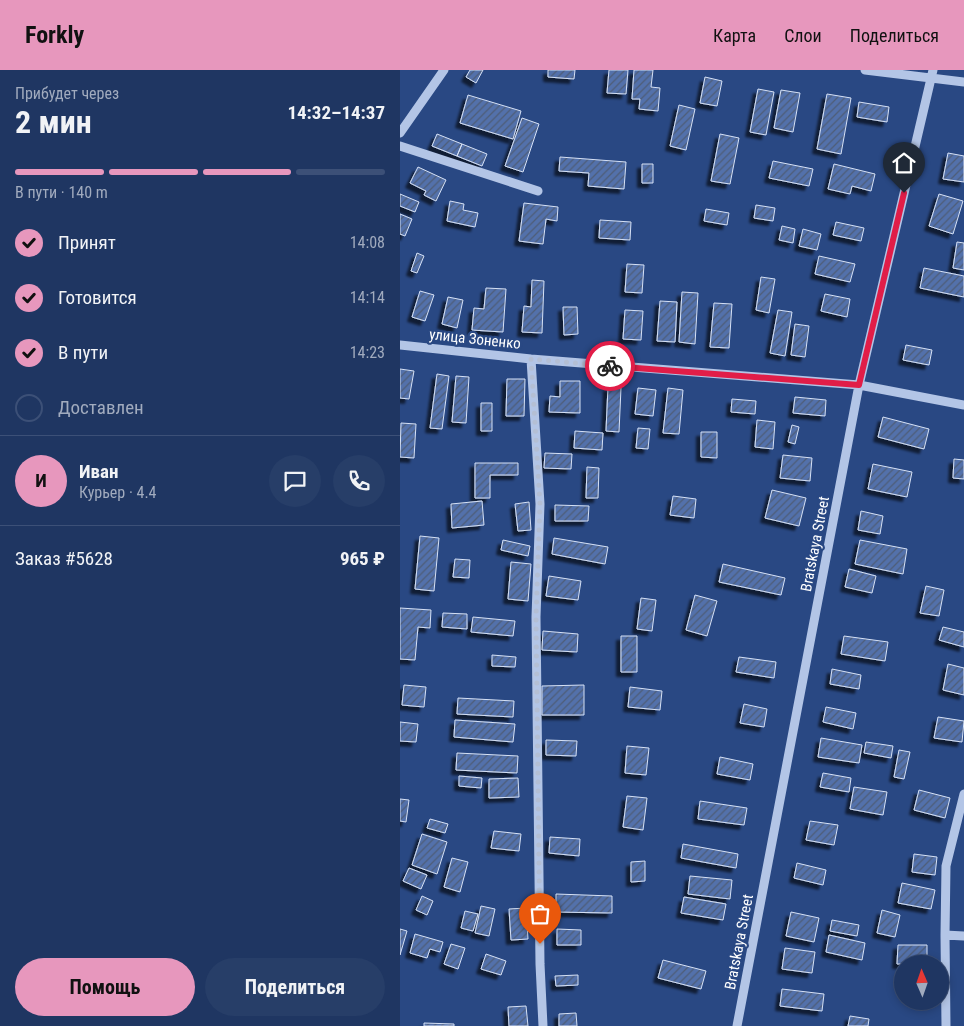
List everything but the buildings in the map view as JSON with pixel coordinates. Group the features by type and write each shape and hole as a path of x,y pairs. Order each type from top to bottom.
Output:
{"street":[{"path":"400,133 444,70"},
{"path":"865,70 932,74 964,82"},
{"name":"Bratskaya Street","path":"737,1026 859,385 932,74"},
{"path":"400,146 538,190"},
{"name":"улица Зоненко","path":"400,345 531,359 859,385 964,405"},
{"path":"531,359 540,504 536,617 540,964 544,1026"},
{"path":"946,1026 946,866 964,794"},
{"path":"945,935 964,936"}],"way so far":[{"path":"540,944 536,617 540,504 531,359 610,366"}],"route":[{"path":"610,366 859,385 904,193"}]}
